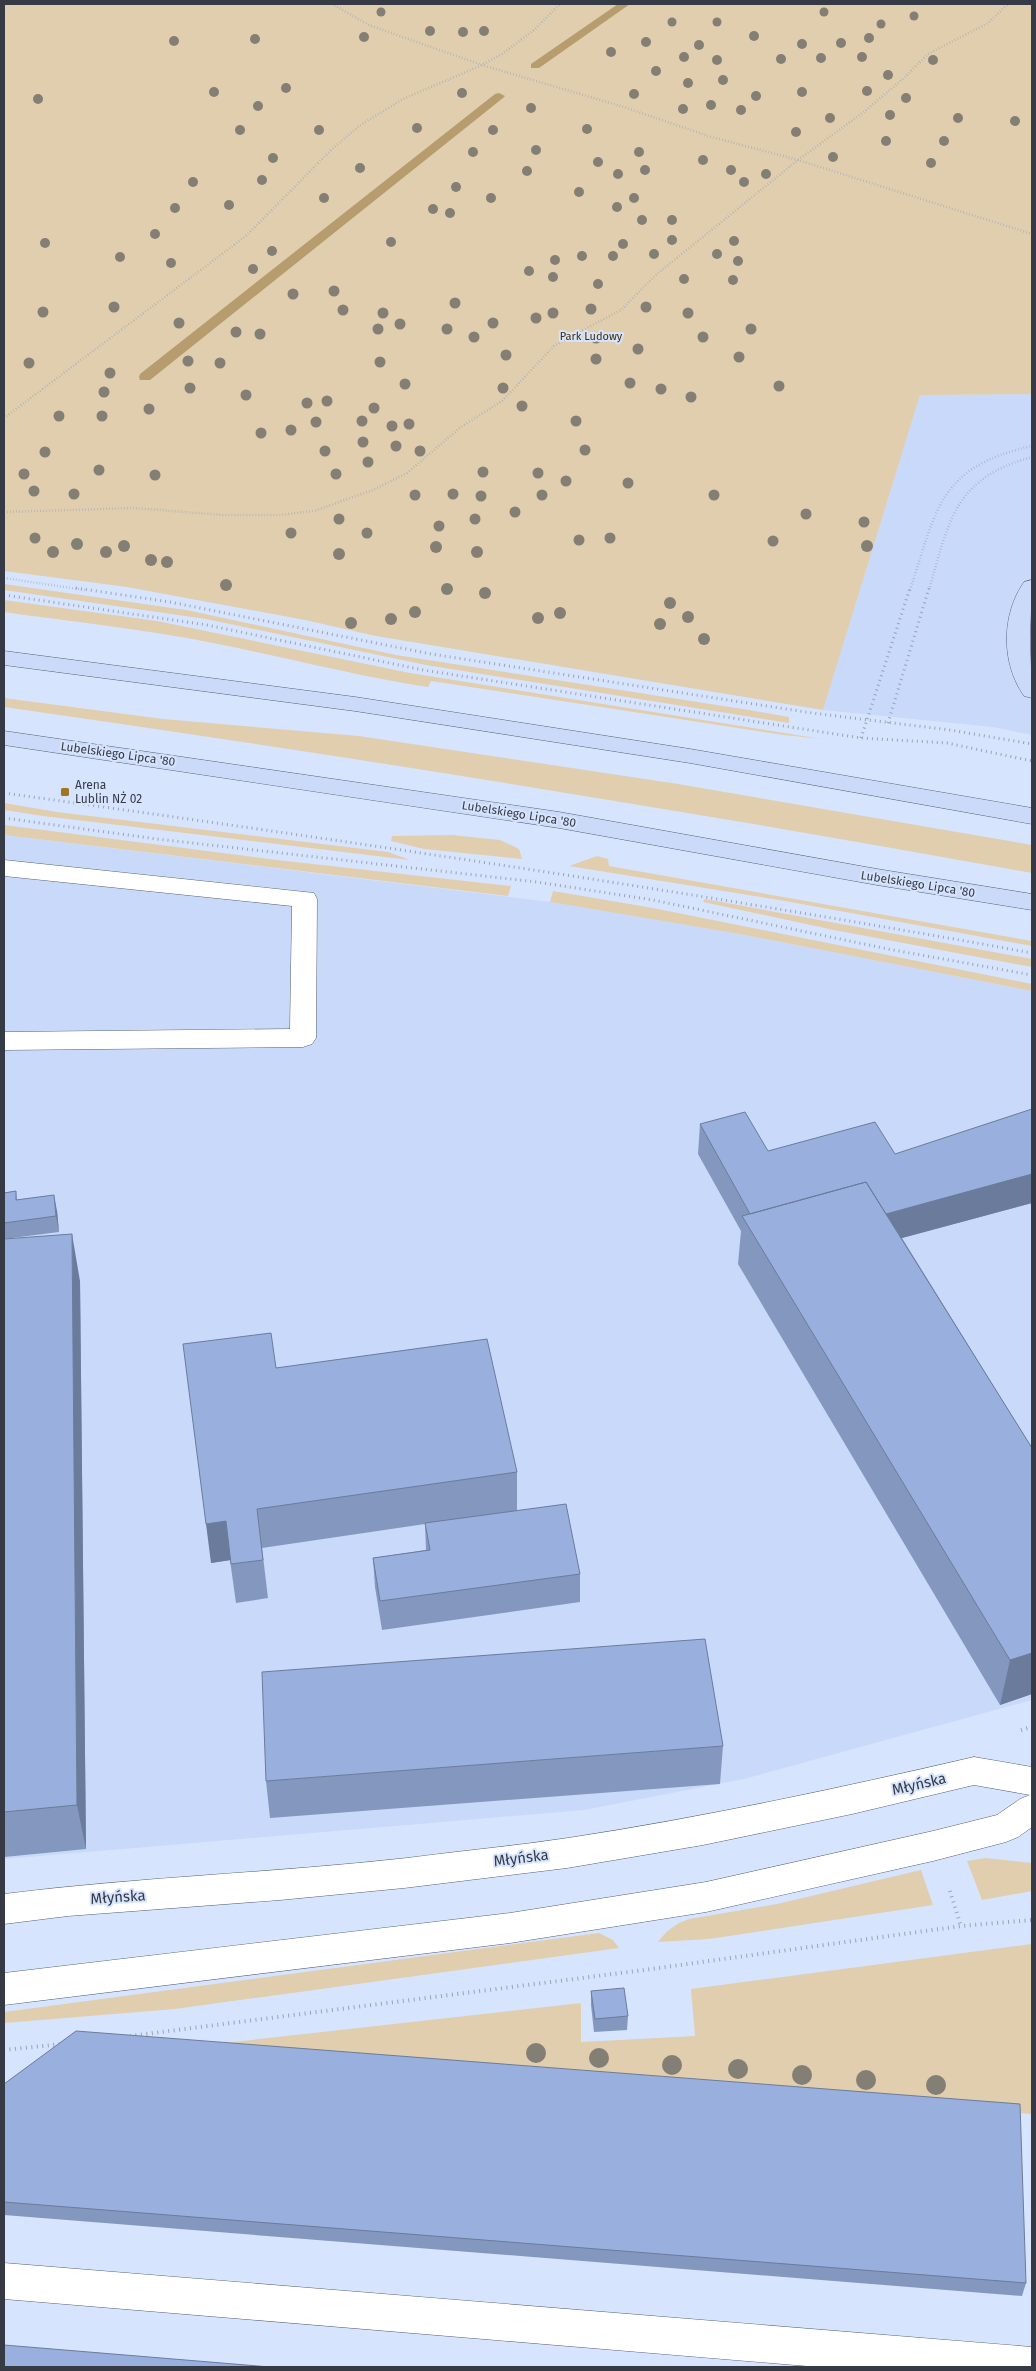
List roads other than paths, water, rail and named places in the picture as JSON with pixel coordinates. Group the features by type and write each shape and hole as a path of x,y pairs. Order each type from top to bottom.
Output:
{"main road":[{"path":"1032,587 1022,615 1018,644 1026,680 1032,691"},
{"path":"4,658 355,704 680,755 1032,816"},
{"name":"Lubelskiego Lipca '80","path":"4,738 559,820 877,877 1032,902"}],"street":[{"path":"4,868 305,899 303,1038 4,1041"},
{"name":"Młyńska","path":"4,1909 68,1901 394,1874 567,1853 852,1800 974,1771 1032,1781"},
{"path":"4,1989 510,1928 706,1897 933,1846 1006,1827 1032,1809"},
{"path":"4,2281 1032,2366"}],"waterway":[{"path":"535,66 625,4"},
{"path":"145,377 499,96"}],"place":[{"name":"Arena Lublin NŻ 02","path":"65,792"}],"park label":[{"name":"Park Ludowy","path":"591,336"}]}
